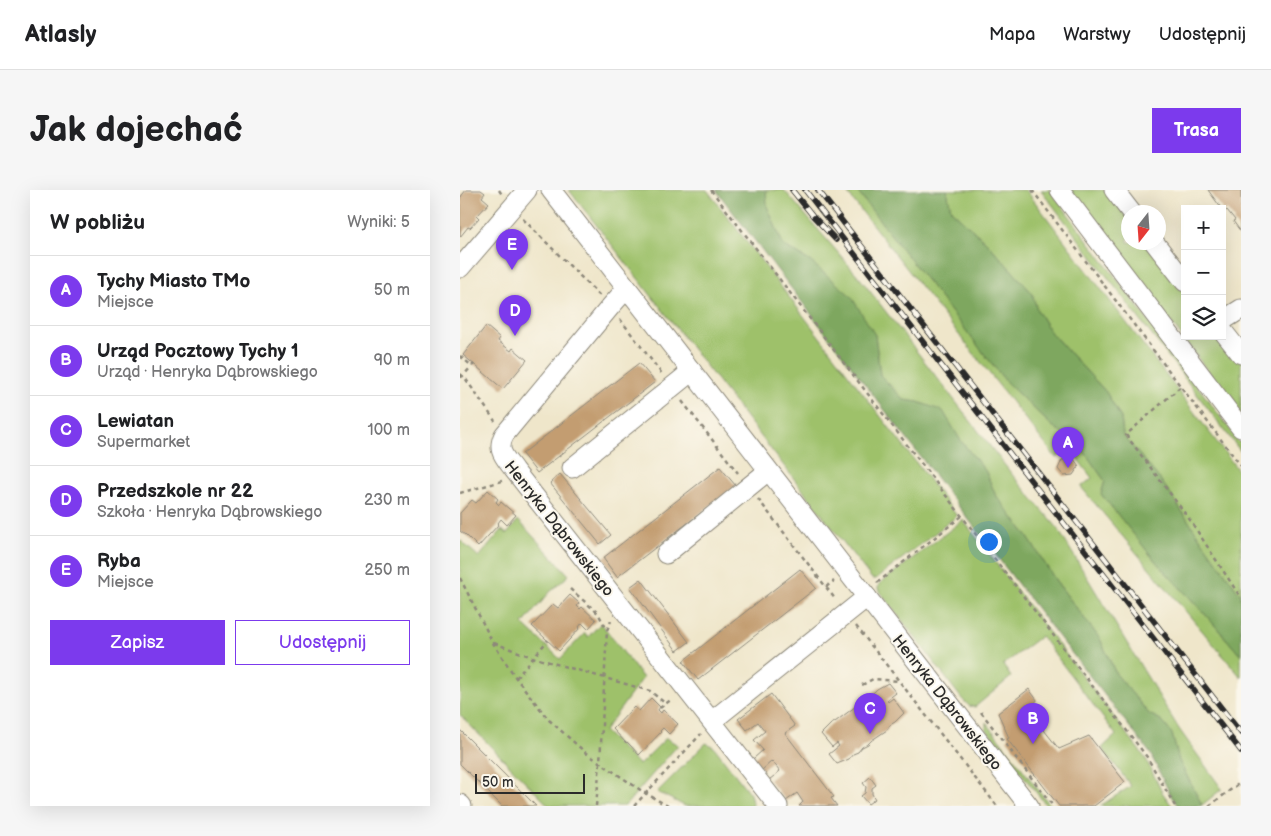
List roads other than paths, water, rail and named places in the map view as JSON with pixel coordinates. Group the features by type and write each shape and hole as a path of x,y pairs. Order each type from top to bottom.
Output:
{"street":[{"path":"460,268 527,190"},
{"name":"Henryka Dąbrowskiego","path":"551,190 846,571 869,590 1029,806"},
{"path":"1060,190 1241,428"},
{"path":"1114,190 1126,205"},
{"path":"1160,250 1181,277"},
{"name":"Henryka Dąbrowskiego","path":"627,288 504,435 500,442 501,451 518,476 624,612 778,806"},
{"path":"1226,319 1241,309"},
{"path":"1226,335 1241,354"},
{"path":"572,468 692,371"},
{"path":"666,554 768,471"},
{"path":"712,721 869,590"}],"railway":[{"path":"792,190 836,240"},
{"path":"805,190 1241,751"},
{"path":"818,190 1241,733"}],"place":[{"name":"Ryba","path":"512,270"},
{"name":"Przedszkole nr 22","path":"515,336"},
{"name":"Tychy Miasto TMo","path":"1068,468"},
{"name":"Lewiatan","path":"870,734"},
{"name":"Urząd Pocztowy Tychy 1","path":"1033,744"}]}
